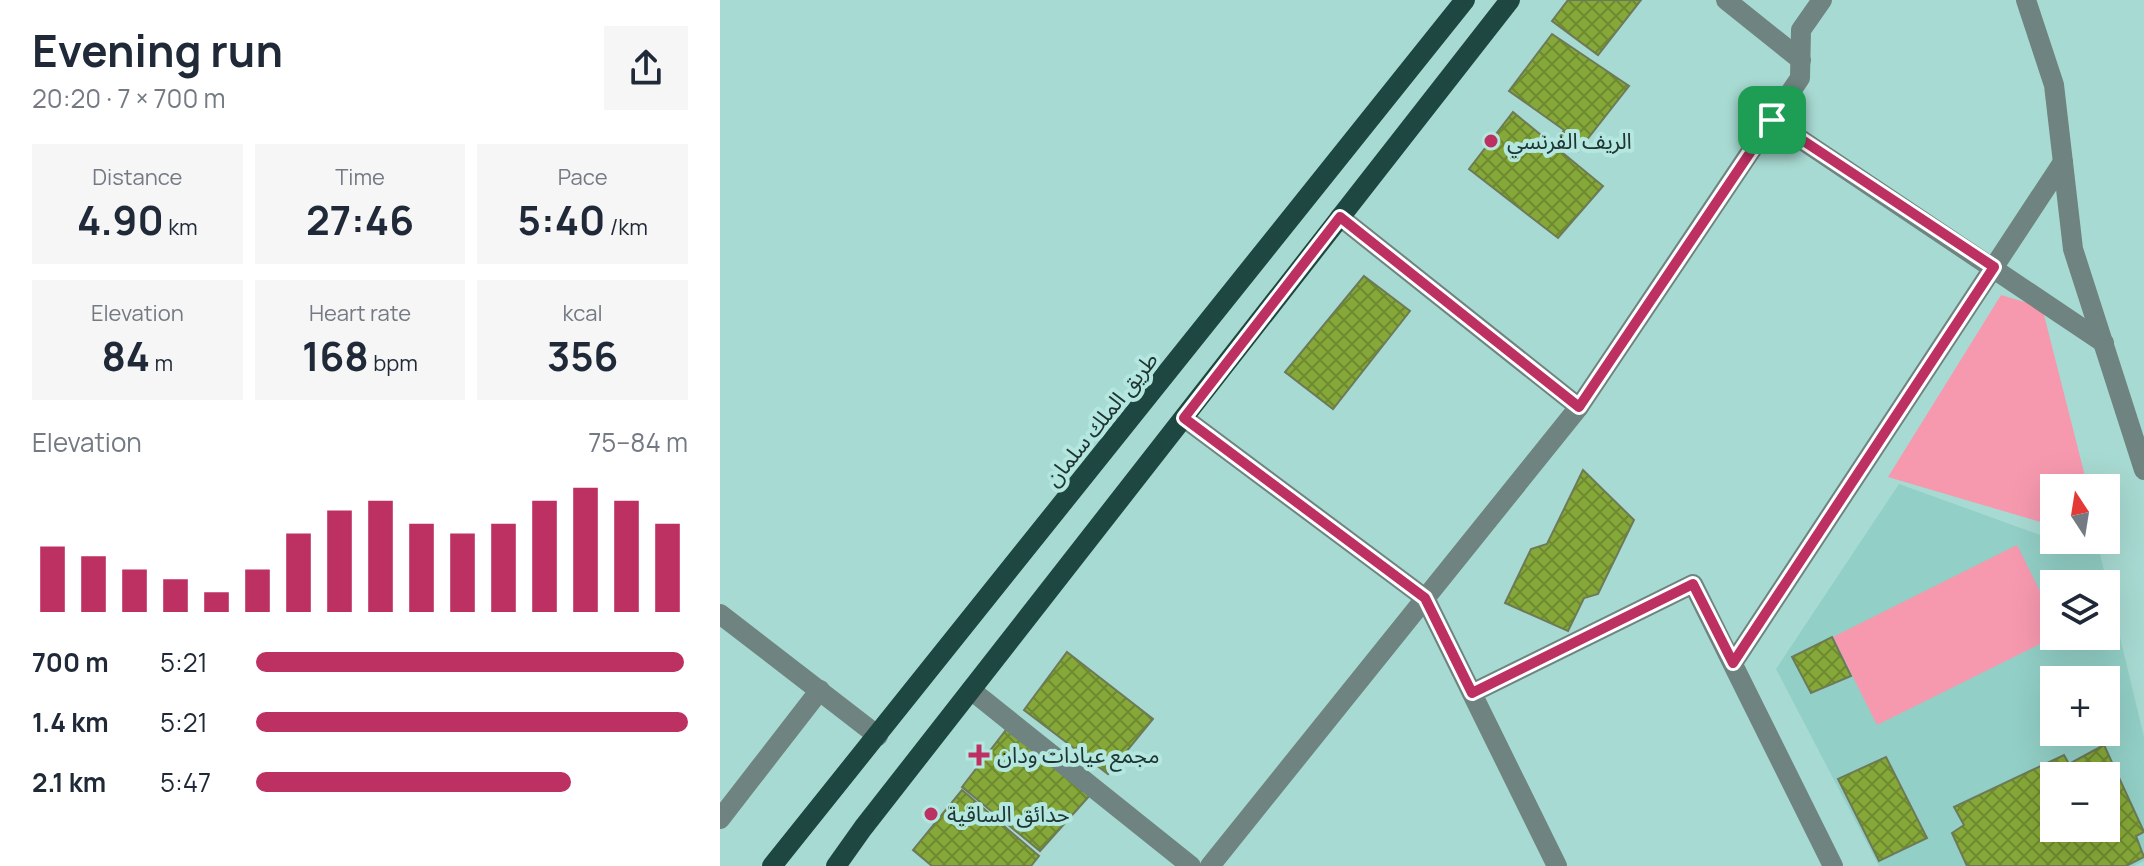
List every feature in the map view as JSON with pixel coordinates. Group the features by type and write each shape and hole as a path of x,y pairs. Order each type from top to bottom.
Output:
{"main road":[{"name":"طريق الملك سلمان","path":"772,866 1455,8 1465,0"},
{"path":"836,866 1510,0"}],"street":[{"path":"1726,0 1801,60"},
{"path":"1210,866 1579,407 1800,78 1801,30 1822,0"},
{"path":"2026,0 2054,85 2073,249 2144,470"},
{"path":"1772,120 2104,343"},
{"path":"1733,663 2063,162"},
{"path":"1340,217 1579,407"},
{"path":"1184,418 1425,598 1557,866"},
{"path":"1472,693 1693,584 1833,866"},
{"path":"720,614 878,736"},
{"path":"720,819 820,690"},
{"path":"971,690 1191,866"}],"shaded area":[{"path":"2001,295 2042,307 2084,474 2040,474 2040,522 1888,477"},
{"path":"1899,484 2040,535 2040,554 2100,554 2104,570 2040,570 2040,650 2120,650 2120,637 2144,737 2144,861 2134,866 1879,866 1776,669"},
{"path":"2017,545 2040,591 2040,644 1877,725 1833,637"}],"building":[{"path":"1568,0 1641,0 1598,55 1552,21"},
{"path":"1552,34 1629,86 1578,151 1560,137 1564,130 1509,91"},
{"path":"1513,112 1603,186 1558,238 1469,169"},
{"path":"1364,276 1410,311 1333,409 1285,372"},
{"path":"1583,470 1634,520 1598,594 1584,598 1568,631 1505,603 1531,549 1547,544"},
{"path":"1832,637 1851,676 1811,693 1792,657"},
{"path":"1067,652 1153,719 1108,774 1024,710"},
{"path":"1009,726 1091,794 1040,851 962,787"},
{"path":"2102,746 2112,762 2073,762"},
{"path":"2064,755 2068,762 2049,762"},
{"path":"1886,757 1927,838 1879,861 1838,779"},
{"path":"2040,766 2040,842 2120,842 2120,780 2144,832 2136,836 2144,857 2126,866 1967,866 1952,833 1964,825 1954,807"},
{"path":"962,790 1039,856 1031,866 932,866 913,850"}],"place":[{"name":"الريف الفرنسي","path":"1491,141"},
{"name":"مجمع عيادات ودان","path":"979,755"},
{"name":"حدائق الساقية","path":"931,814"}],"route":[{"path":"1772,120 1994,267 1733,663 1693,584 1472,693 1425,598 1184,418 1340,217 1579,407 1772,120"}]}
